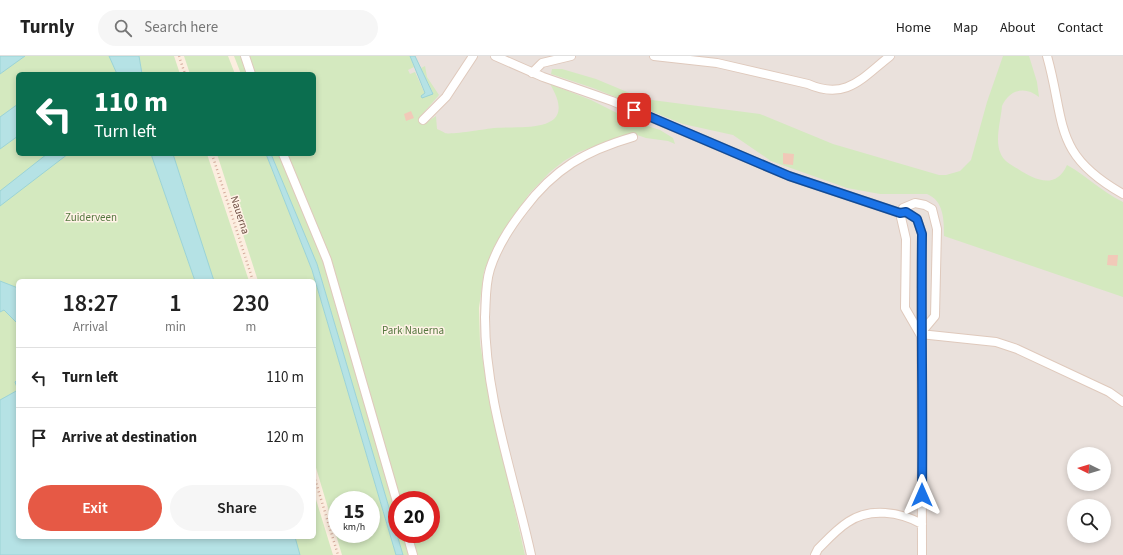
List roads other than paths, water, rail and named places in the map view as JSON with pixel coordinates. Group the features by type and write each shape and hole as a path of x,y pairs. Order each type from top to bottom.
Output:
{"lane":[{"path":"245,56 250,72"},
{"path":"423,120 446,97 473,56"},
{"path":"495,56 532,73 612,101 789,176 900,213 906,212 912,214 917,219 921,228 920,334 923,378 922,555"},
{"path":"532,73 542,63 571,56"},
{"path":"654,56 717,63 808,84 816,88 835,90 844,89 861,80 890,56"},
{"path":"1047,56 1062,128 1067,142 1085,168 1123,194"},
{"path":"531,555 491,388 485,327 486,295 490,270 502,242 510,229 538,191 550,178 580,157 597,149 633,137"},
{"path":"283,156 327,260 394,491"},
{"path":"900,213 909,204 920,204 932,210 936,222 935,316 920,334"},
{"path":"900,213 906,239 905,308 920,334"},
{"path":"920,334 996,342 1017,349 1110,392 1122,400"},
{"path":"816,555 818,549 823,544 848,522 858,517 880,513 891,513 902,515 922,524"},
{"path":"410,543 413,555"}],"water":[{"path":"0,56 25,56 0,74"},
{"path":"109,56 139,56 142,72 116,72"},
{"path":"410,56 415,56 433,94 422,98 421,96 425,93"},
{"path":"16,105 16,137 0,149 0,117"},
{"path":"44,156 65,156 0,206 0,191"},
{"path":"152,156 174,156 213,279 194,279"},
{"path":"267,156 272,156 317,264 388,504 388,528 380,501 380,491 377,491 316,284 316,279 315,279"},
{"path":"0,281 16,287 16,322 4,310 0,312"},
{"path":"16,391 16,539 296,539 300,555 0,555 0,400"},
{"path":"392,543 399,543 403,555 396,555"}],"park label":[{"name":"Zuiderveen","path":"91,217"},
{"name":"Park Nauerna","path":"413,330"}]}
